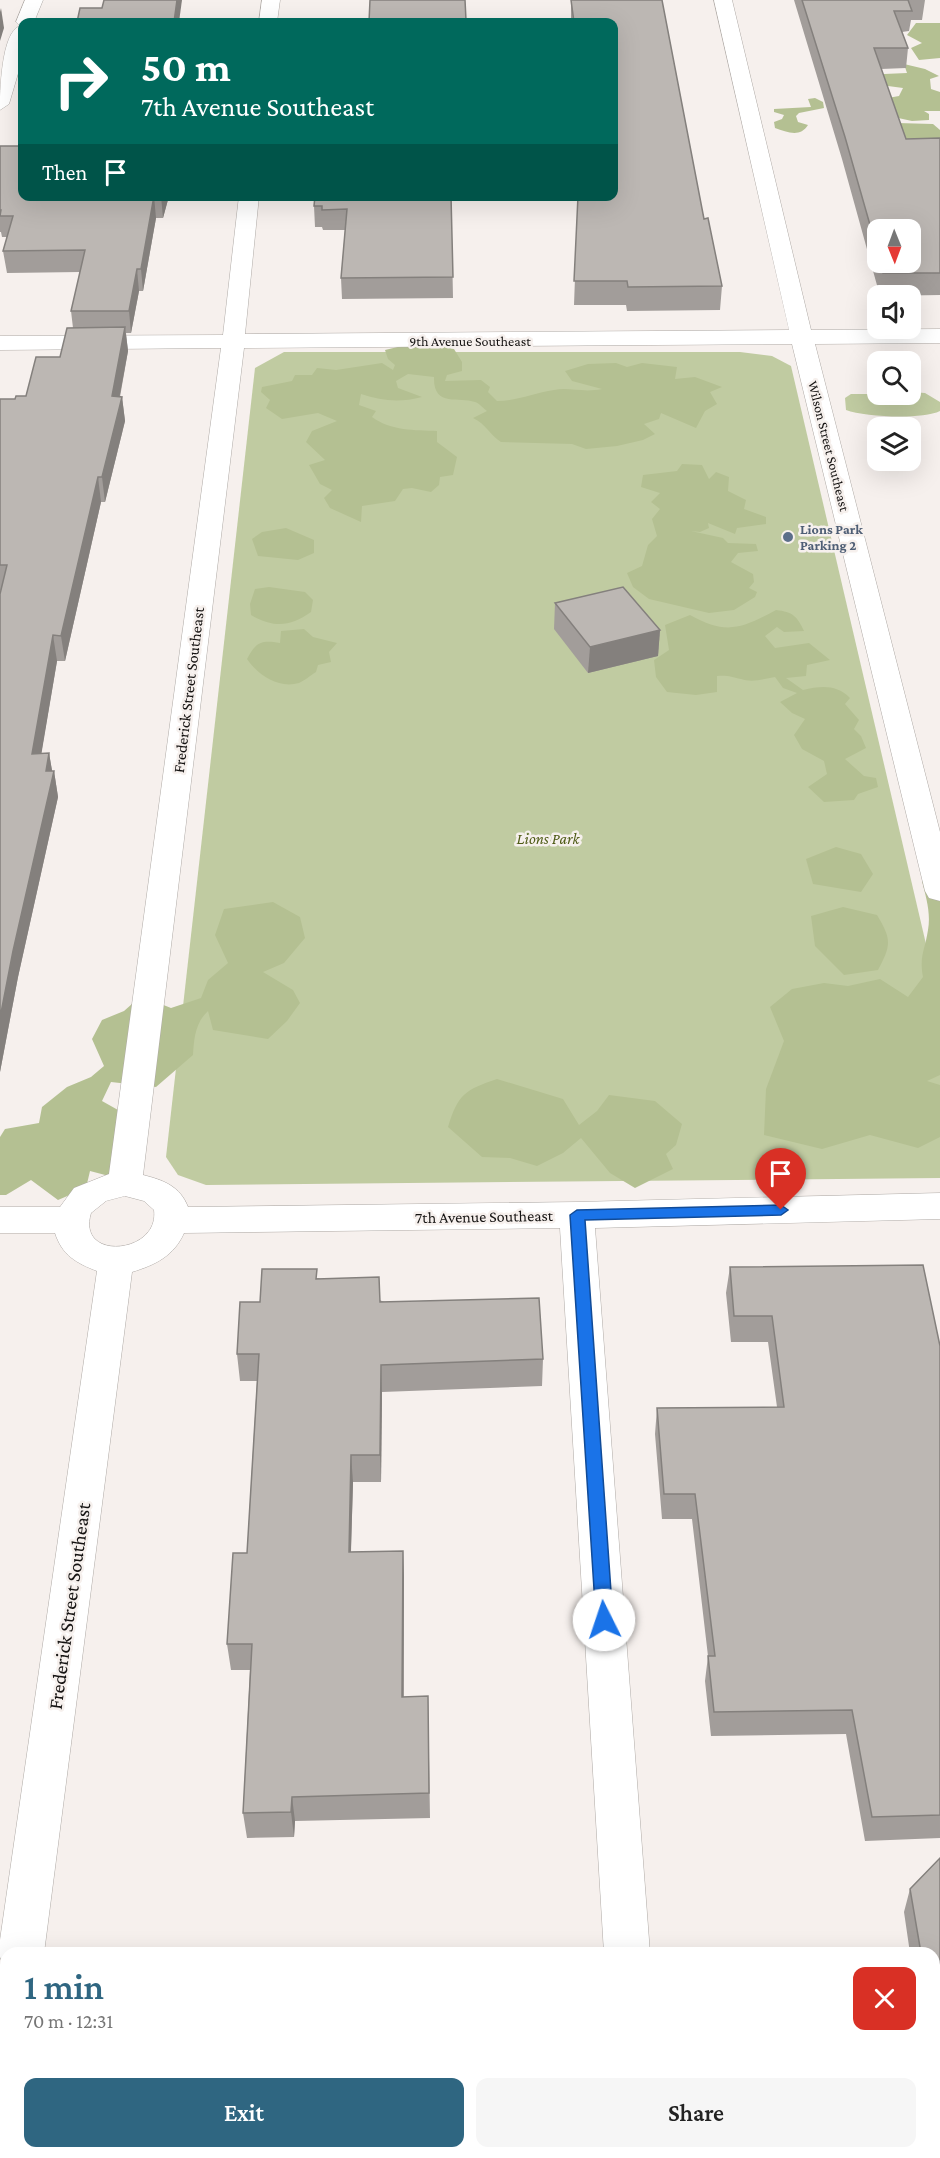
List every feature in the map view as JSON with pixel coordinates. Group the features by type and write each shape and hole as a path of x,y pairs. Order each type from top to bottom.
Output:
{"street":[{"path":"27,18 34,0"},
{"path":"269,18 271,0"},
{"name":"Wilson Street Southeast","path":"723,0 802,338 940,891"},
{"path":"0,104 18,44"},
{"name":"Frederick Street Southeast","path":"125,1183 233,343 248,201"},
{"name":"9th Avenue Southeast","path":"0,344 940,336"},
{"path":"125,1183 142,1185 157,1191 167,1201 173,1213 166,1238 155,1249 140,1256 116,1260 92,1256 80,1248 73,1238 72,1220 80,1203 93,1193 125,1183"},
{"name":"7th Avenue Southeast","path":"172,1220 577,1215 940,1206"},
{"path":"577,1215 627,1947"},
{"path":"0,1220 72,1220"},
{"name":"Frederick Street Southeast","path":"22,1947 116,1260"}],"green space":[{"path":"916,23 940,23 940,58 919,60 911,48 922,43 907,35"},
{"path":"904,64 925,69 939,76 930,79 931,89 940,92 940,111 924,111 929,114 929,120 912,121 843,106 899,96 903,88 873,84 884,74 907,73"},
{"path":"815,98 823,102 824,108 799,113 796,116 798,122 808,125 801,132 793,133 775,128 774,122 782,119 784,115 774,112 774,109 811,107 808,99"},
{"path":"897,123 933,124 940,130 940,156 899,146"},
{"path":"429,344 454,349 462,362 462,371 447,375 445,381 481,380 490,387 488,392 497,401 512,400 560,389 602,389 572,381 565,371 588,364 616,363 627,367 642,363 677,367 675,379 695,377 722,387 710,392 717,404 705,411 696,428 661,413 659,419 644,424 655,434 643,440 617,446 586,449 572,444 501,442 473,418 487,411 478,404 469,400 442,397 435,387 434,377 408,374 396,381 398,388 422,397 391,400 361,394 359,405 376,411 372,417 387,425 403,429 437,431 437,442 457,457 453,475 440,477 439,485 431,492 412,488 403,489 395,501 362,506 361,522 330,508 324,498 332,490 320,484 309,465 325,460 306,442 312,431 337,421 318,413 282,419 266,408 270,400 261,392 262,387 292,381 295,375 312,375 317,368 336,370 382,363 393,370 395,365 388,359 385,350 406,345"},
{"name":"Lions Park","path":"284,352 740,352 772,356 791,366 940,1004 940,1178 206,1185 178,1175 166,1157 255,368"},
{"path":"921,393 925,393 940,402 940,411 920,416 855,412 846,410 845,398 851,394 867,394 867,405 921,405"},
{"path":"682,464 702,465 709,479 716,472 729,477 728,491 746,500 744,509 766,517 766,524 737,528 735,534 708,523 709,528 700,532 691,531 723,538 728,543 756,544 758,551 738,553 731,562 753,574 754,582 749,588 757,592 755,597 734,610 709,613 649,599 633,587 627,573 642,566 648,545 657,536 652,519 660,509 651,502 660,493 641,487 643,475 677,471"},
{"path":"286,528 314,540 314,553 298,560 258,556 252,539 262,532"},
{"path":"269,587 305,592 313,600 311,612 296,621 282,624 267,622 251,615 250,604 255,589"},
{"path":"776,610 794,616 804,631 784,632 777,627 765,636 775,648 809,643 830,660 807,665 806,676 786,678 803,690 834,688 850,698 845,704 859,720 854,729 861,736 866,748 845,759 864,776 876,778 878,787 858,794 854,800 824,802 808,787 827,774 824,761 802,749 794,735 805,719 792,713 780,702 797,693 783,688 775,677 749,681 717,676 717,692 696,695 667,692 656,677 654,660 669,650 665,625 690,615 714,625 733,627 753,622"},
{"path":"304,629 313,637 337,643 329,652 331,662 318,665 316,672 301,682 284,684 276,682 263,675 247,659 260,643 280,643 281,631"},
{"path":"836,847 861,854 873,874 861,892 813,884 806,859"},
{"path":"940,872 940,1075 927,1081 940,1085 940,1137 918,1148 870,1135 822,1149 764,1135 766,1089 784,1041 770,1007 792,989 824,983 848,986 880,979 908,997 923,977 922,958 929,917 922,881"},
{"path":"273,902 300,917 305,938 284,963 263,972 293,990 300,1003 287,1021 268,1039 213,1030 208,1011 198,1026 193,1055 156,1087 111,1082 102,1101 118,1110 109,1176 90,1171 86,1188 58,1200 31,1180 6,1195 0,1195 0,1137 5,1129 39,1123 42,1107 67,1087 91,1077 104,1066 92,1039 102,1020 124,1011 141,996 171,1008 201,998 208,980 228,963 215,935 224,909"},
{"path":"843,907 877,915 882,924 888,942 878,970 844,975 815,946 811,916"},
{"path":"497,1079 563,1099 579,1125 597,1111 609,1095 655,1101 682,1124 676,1145 666,1154 673,1169 635,1188 610,1173 581,1138 563,1153 537,1166 510,1158 482,1157 448,1127 455,1107 464,1095 477,1086"}],"building":[{"path":"104,0 177,0 175,18 78,18 80,8 102,8"},
{"path":"370,0 465,0 466,18 369,18"},
{"path":"571,0 662,0 704,219 708,218 722,286 628,287 627,281 574,281 578,201 618,201 618,18 573,18"},
{"path":"802,0 908,0 912,11 894,11 908,48 874,48 906,139 940,138 940,273 921,273 921,219 868,219"},
{"path":"0,146 18,146 18,201 153,201 141,269 137,269 129,311 71,311 85,250 3,251 13,216 0,216"},
{"path":"314,201 451,201 453,277 341,278 347,209 322,210 322,206 314,206"},
{"path":"125,327 112,396 122,397 102,477 98,477 61,636 53,635 32,754 49,753 46,771 54,771 0,1018 0,594 7,565 0,565 0,399 26,396 36,357 60,357 67,328"},
{"path":"623,587 660,630 590,647 555,603"},
{"path":"923,1265 940,1346 940,1815 872,1817 852,1710 714,1712 708,1656 715,1656 695,1494 664,1494 657,1408 784,1407 772,1316 734,1316 730,1267"},
{"path":"262,1269 317,1269 316,1279 379,1277 380,1302 539,1298 543,1359 381,1365 380,1455 351,1455 349,1552 403,1551 402,1697 428,1696 429,1793 292,1797 291,1812 243,1813 252,1644 227,1644 233,1553 247,1553 259,1354 237,1354 240,1302 260,1302"},
{"path":"940,1858 940,1947 920,1947 910,1889"}],"place":[{"name":"Lions Park Parking 2","path":"788,537"}],"route":[{"path":"604,1620 577,1215 781,1210"}]}
